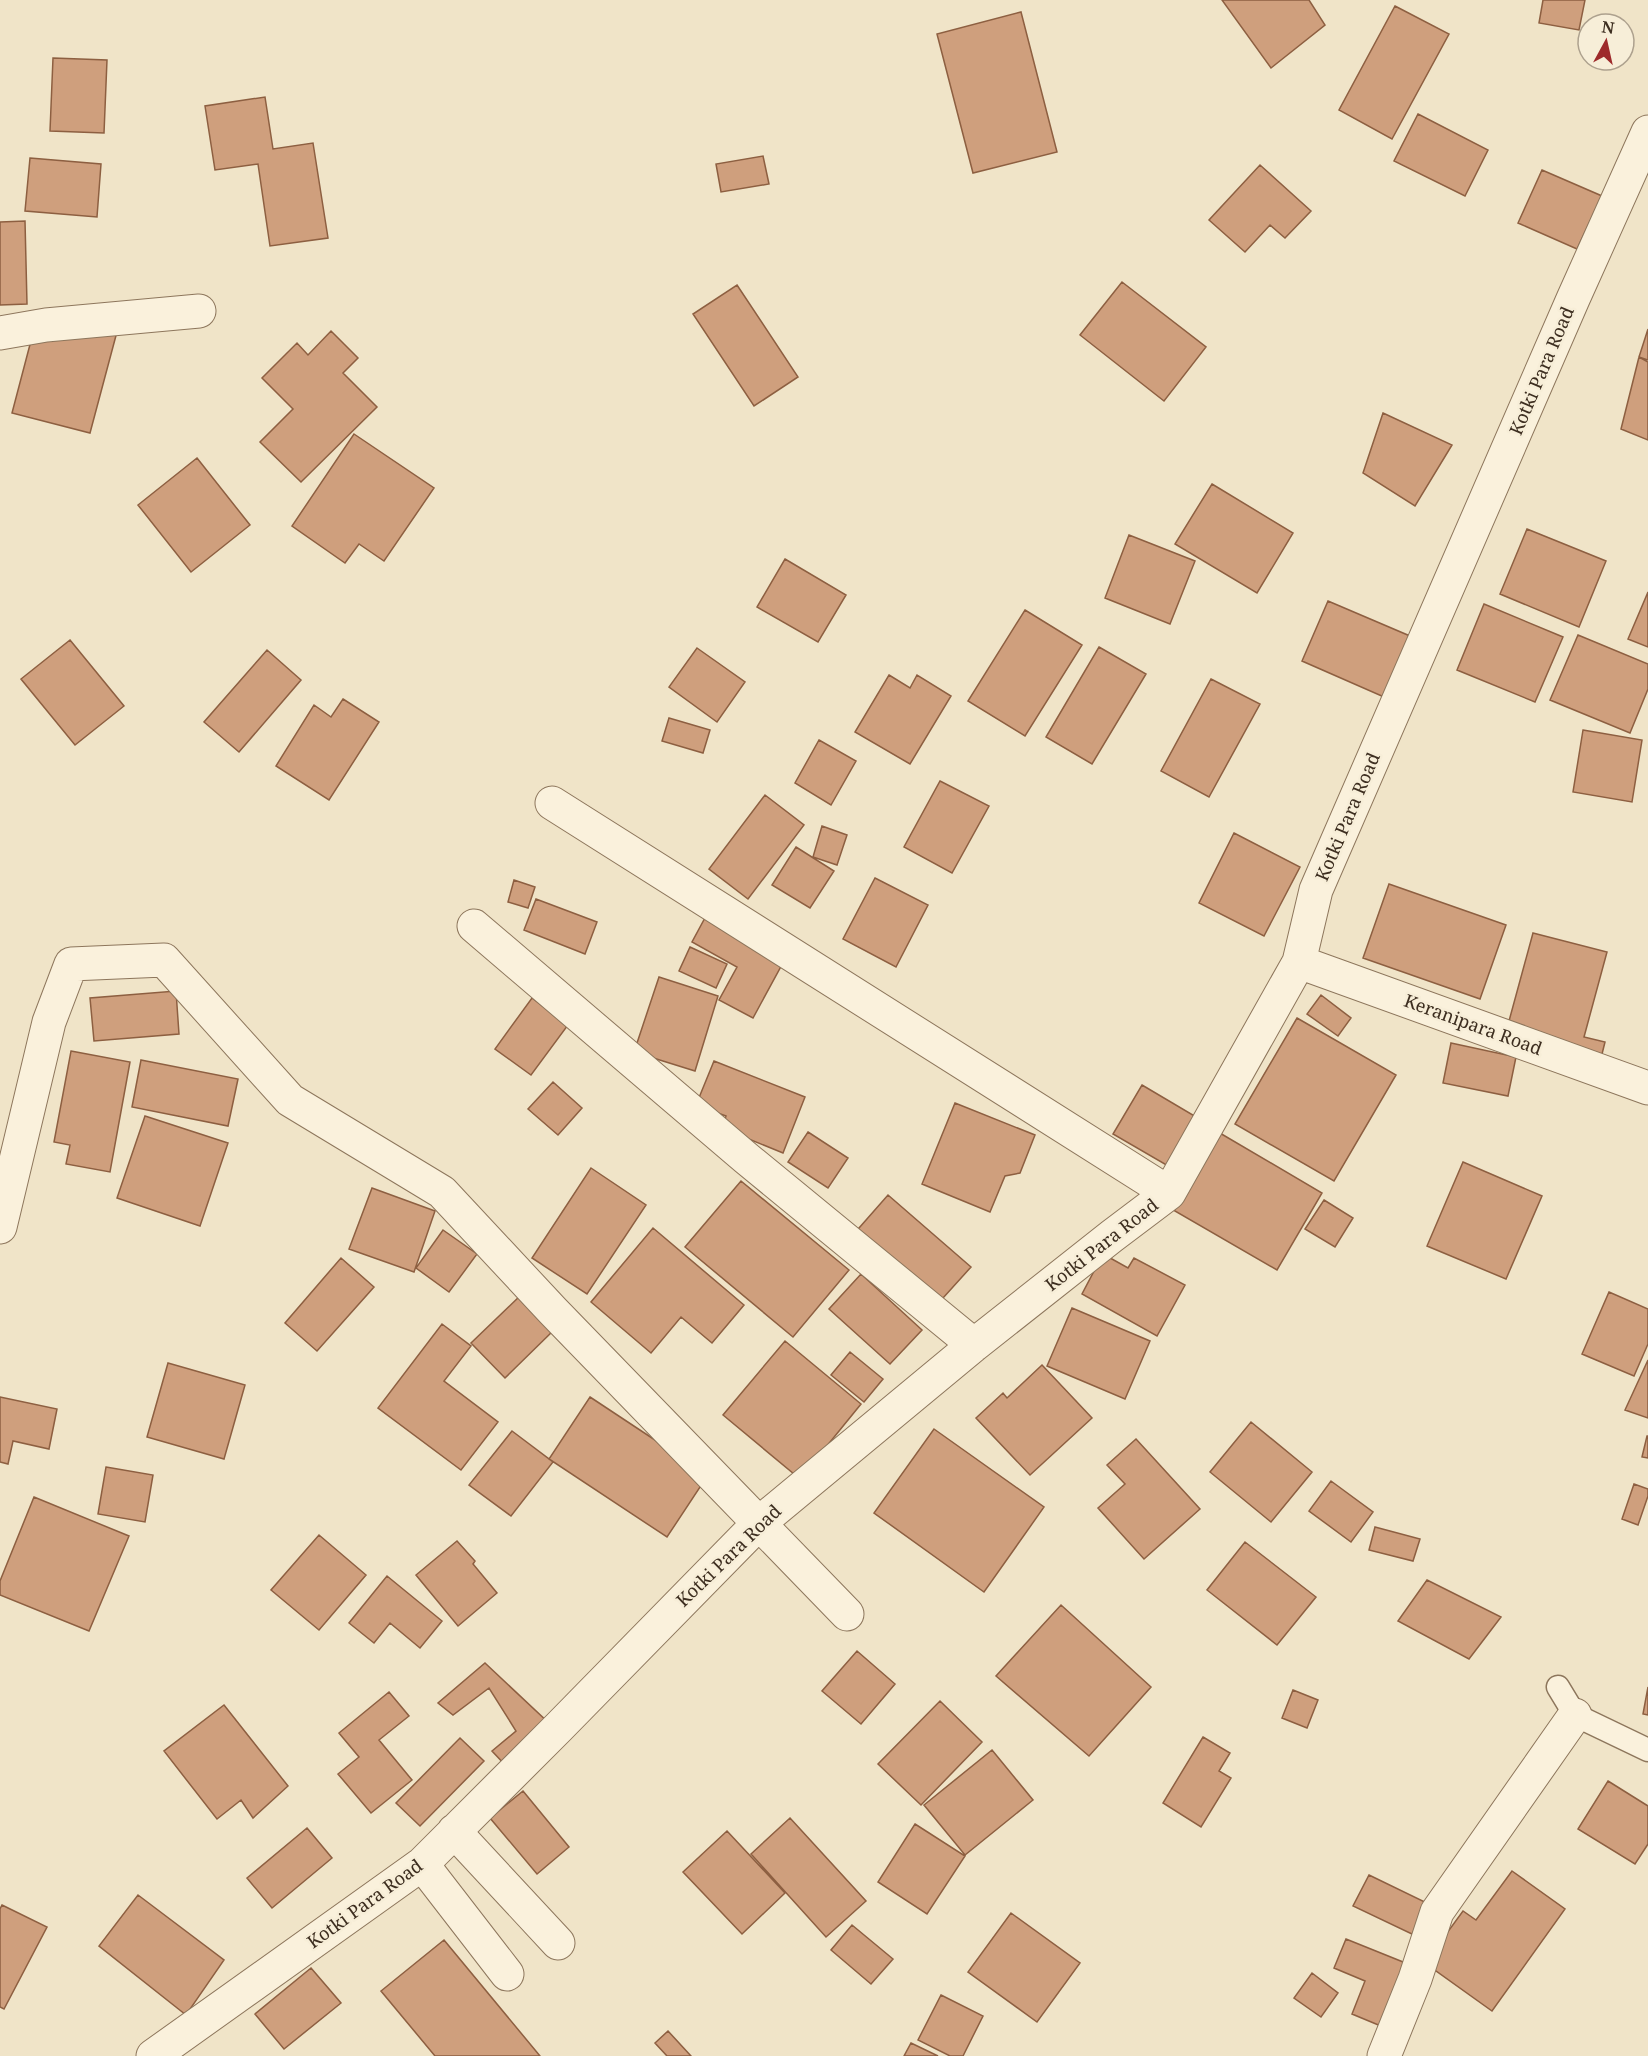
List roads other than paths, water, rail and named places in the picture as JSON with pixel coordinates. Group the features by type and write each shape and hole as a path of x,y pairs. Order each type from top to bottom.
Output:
{"street":[{"name":"Kotki Para Road","path":"153,2056 422,1864 758,1524 974,1345 1169,1193 1299,962 1316,890 1563,321 1648,132"},
{"path":"0,333 46,325 199,311"},
{"path":"552,803 1169,1193"},
{"path":"474,926 746,1158 974,1345"},
{"path":"0,1227 49,1022 71,964 164,960 290,1100 442,1192 552,1311 846,1614"},
{"name":"Keranipara Road","path":"1299,962 1648,1088"},
{"path":"1384,2056 1437,1912 1575,1715"},
{"path":"454,1831 558,1944"},
{"path":"422,1864 507,1974"}],"lane":[{"path":"1558,1687 1575,1715 1648,1750"}]}
